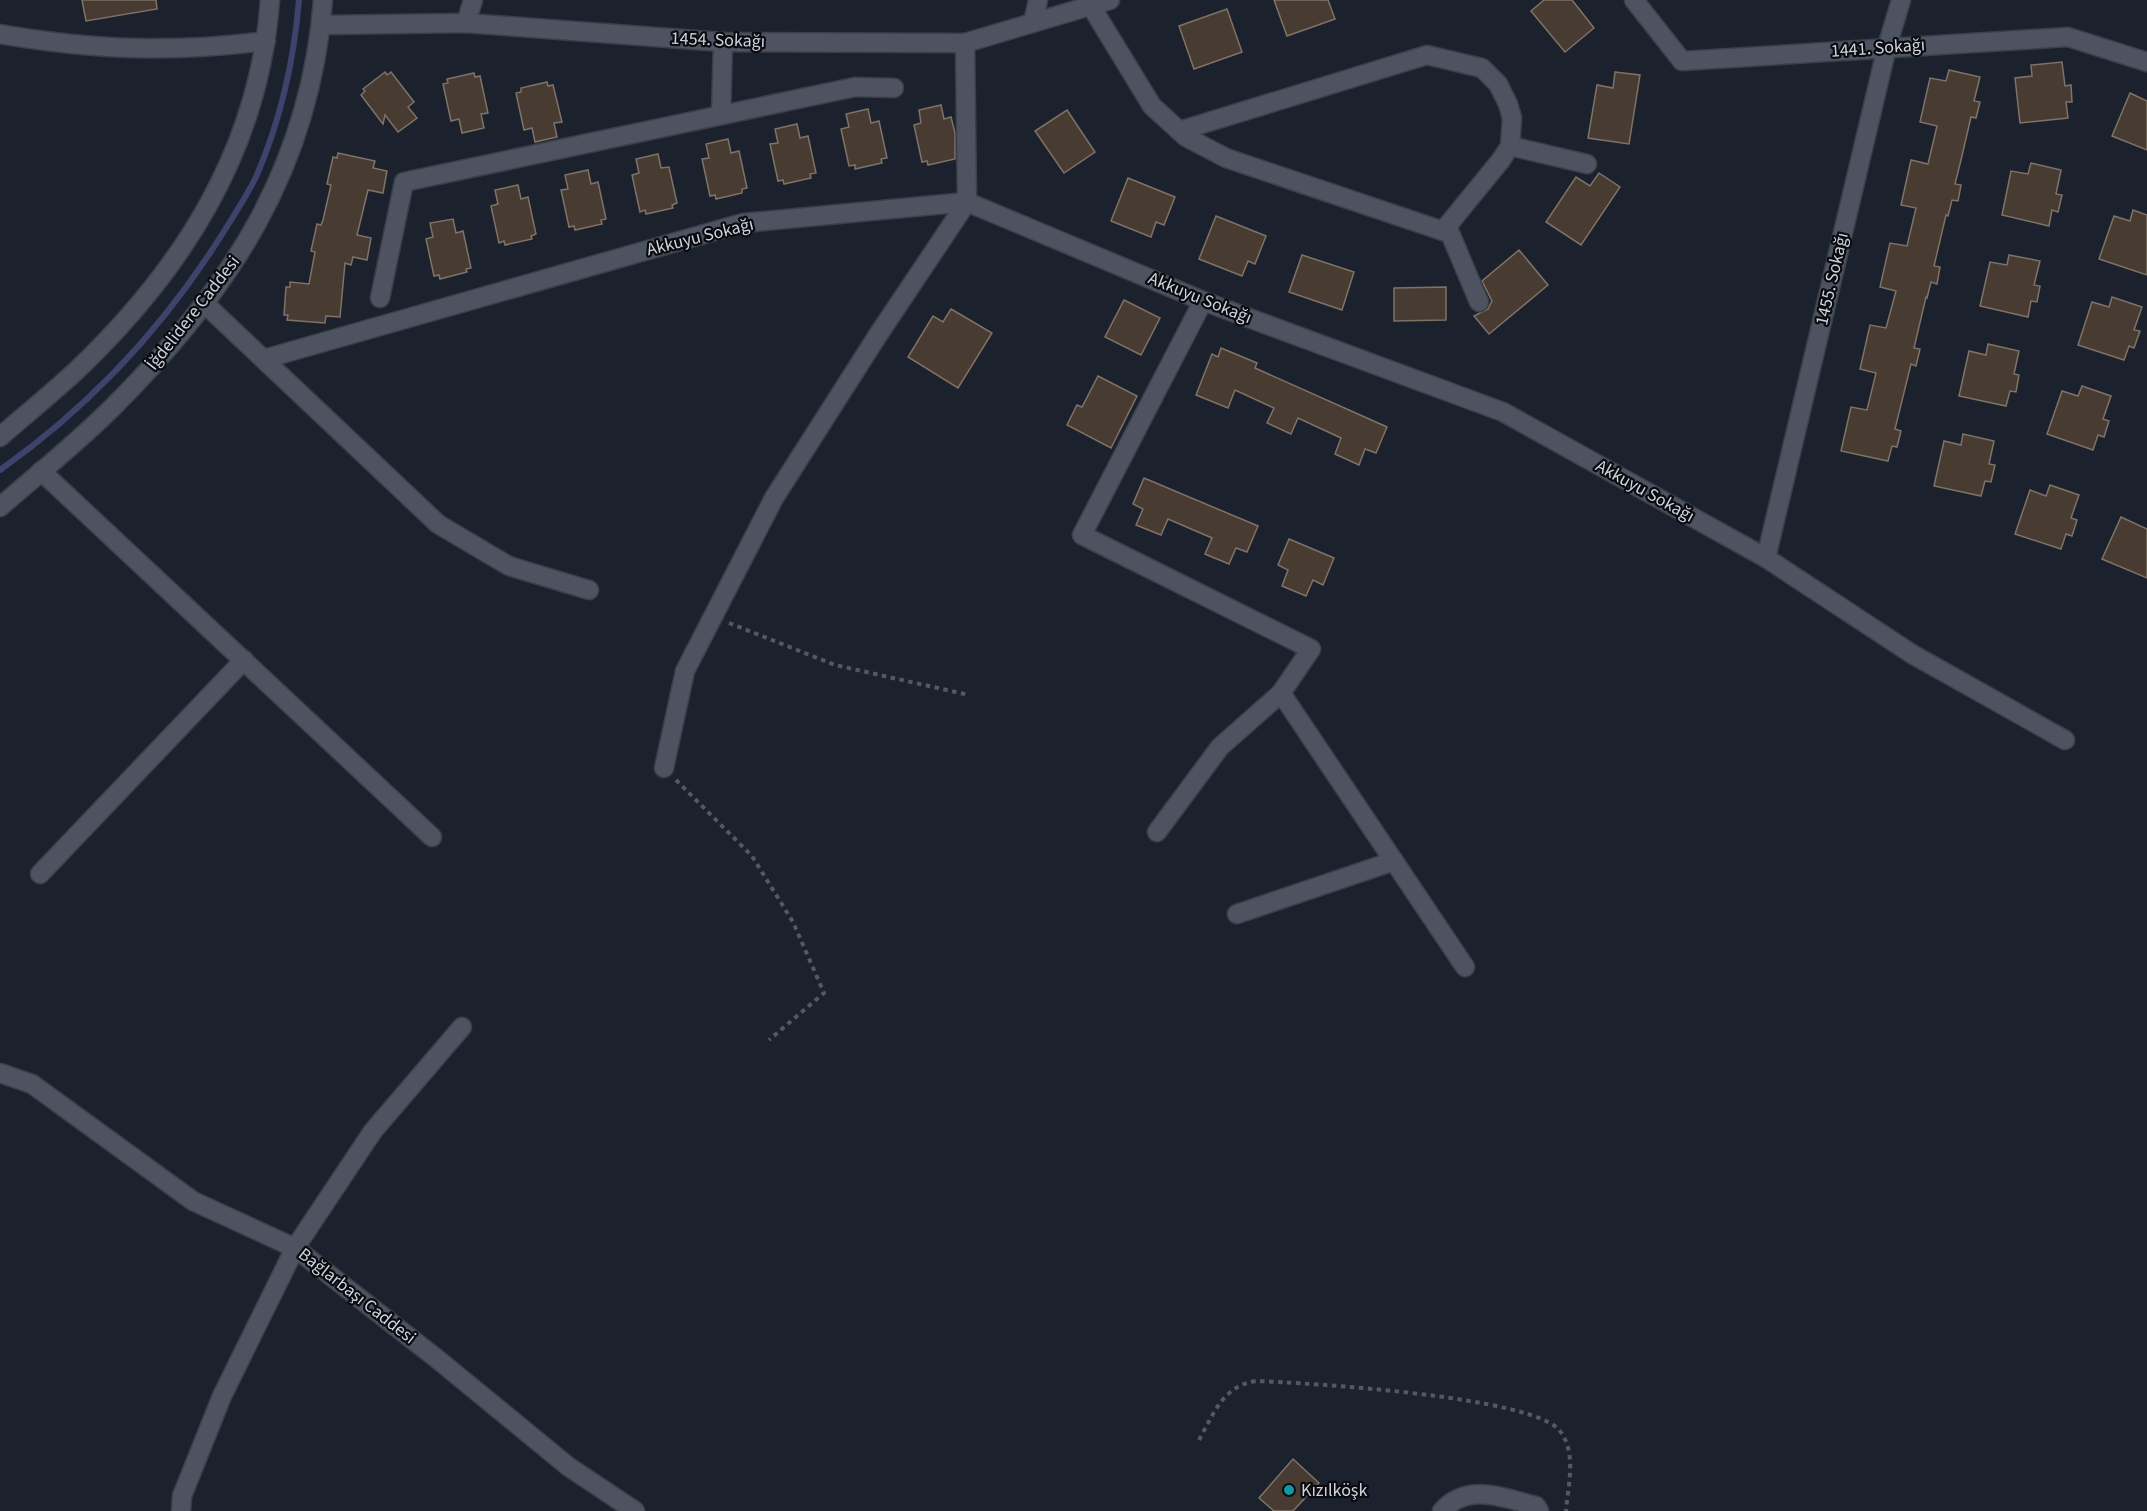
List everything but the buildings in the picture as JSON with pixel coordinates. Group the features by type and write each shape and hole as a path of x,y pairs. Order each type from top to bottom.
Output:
{"street":[{"path":"0,437 97,349 181,250 206,210 232,160 254,98 266,41 270,0"},
{"name":"İğdelidere Caddesi","path":"0,507 111,409 172,344 205,304 244,248 279,181 304,112 314,68 323,0"},
{"path":"466,23 473,0"},
{"path":"1033,23 1038,0"},
{"name":"1454. Sokağı","path":"321,25 466,23 723,42 965,43 1110,0"},
{"name":"1441. Sokağı","path":"1634,0 1682,61 2068,37 2147,62"},
{"name":"1455. Sokağı","path":"1766,558 1887,47 1901,0"},
{"path":"1091,6 1152,106 1179,131 1186,137 1226,158 1443,231 1510,146 1512,118 1498,84 1482,68 1427,55 1179,131"},
{"path":"0,34 63,44 133,49 177,49 266,41"},
{"path":"721,115 723,42"},
{"path":"664,768 686,671 774,498 878,335 968,202 965,43"},
{"path":"380,298 404,182 855,87 894,88"},
{"path":"1510,146 1587,164"},
{"name":"Akkuyu Sokağı","path":"264,358 743,223 968,202 1203,301 1503,412 1766,558 1912,654 2065,740"},
{"path":"1447,226 1479,302"},
{"path":"1157,832 1220,747 1281,693 1311,649 1082,535 1203,301"},
{"path":"205,304 438,524 509,566 589,590"},
{"path":"41,471 432,837"},
{"path":"40,874 244,660"},
{"path":"1281,693 1465,967"},
{"path":"1237,914 1394,861"},
{"path":"181,1511 182,1496 222,1396 295,1248 372,1131 462,1027"},
{"name":"Bağlarbaşı Caddesi","path":"0,1073 32,1084 193,1201 295,1248 436,1358 569,1467 635,1511"},
{"path":"1442,1511 1459,1498 1473,1493 1488,1493 1536,1506 1539,1511"}],"path":[{"path":"713,617 835,665 969,695"},
{"path":"664,768 752,856 793,922 824,993 769,1040"},
{"path":"1199,1440 1222,1398 1235,1387 1256,1381 1352,1386 1497,1405 1548,1420 1560,1431 1571,1453 1566,1511"}],"waterway":[{"path":"0,470 64,420 122,364 175,303 221,236 244,199 265,156 285,90 294,45 299,0"}],"place":[{"name":"Kızılköşk","path":"1289,1490"}]}
